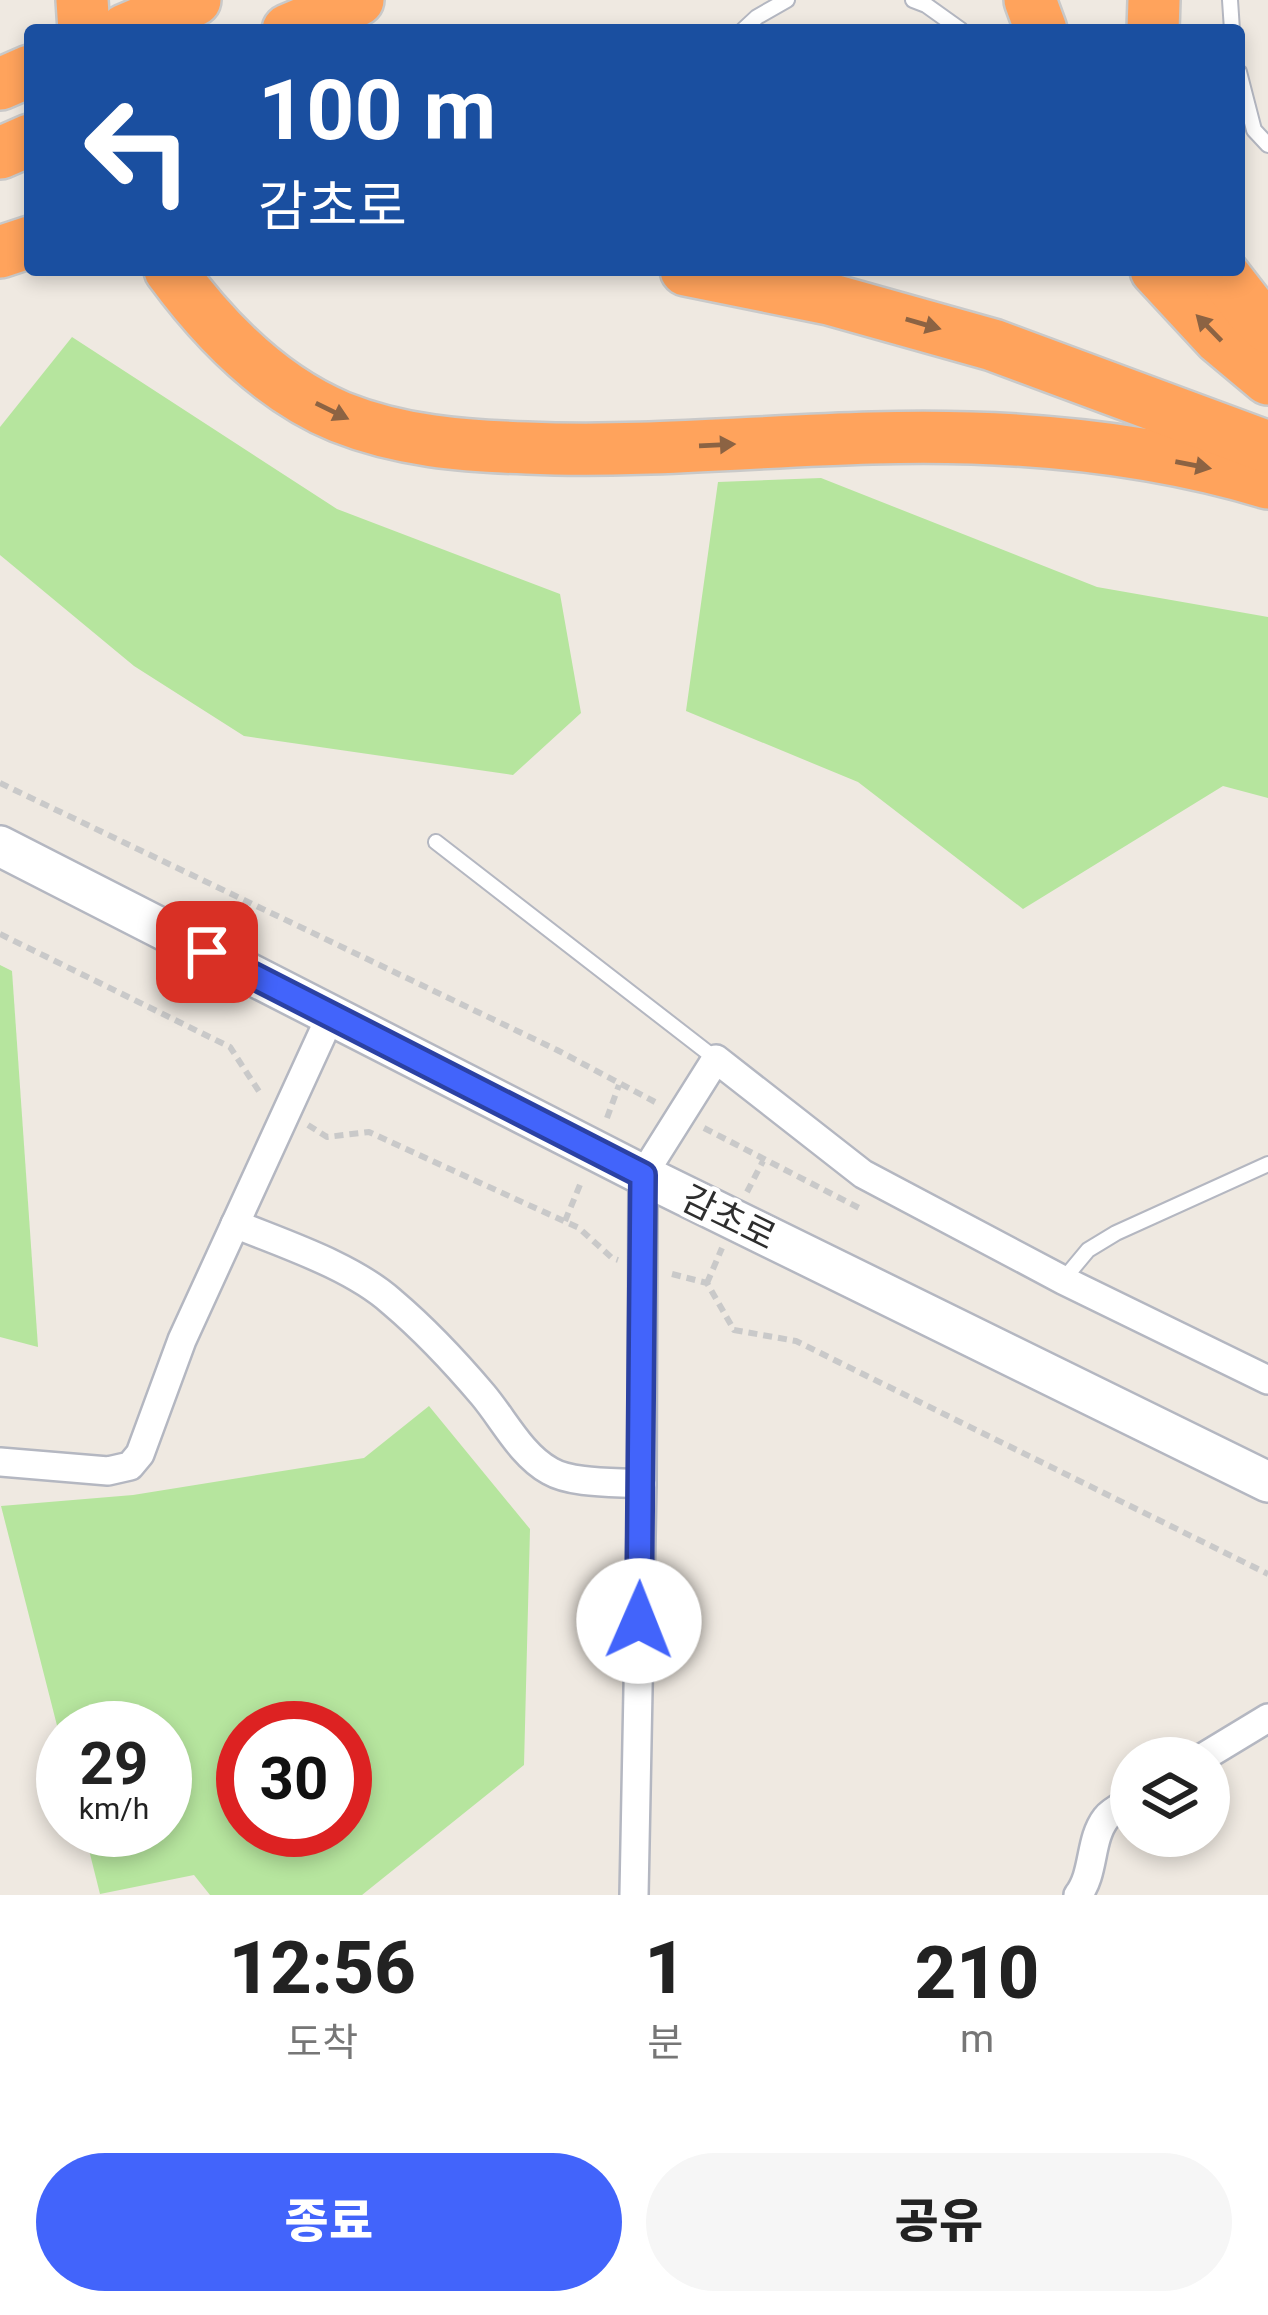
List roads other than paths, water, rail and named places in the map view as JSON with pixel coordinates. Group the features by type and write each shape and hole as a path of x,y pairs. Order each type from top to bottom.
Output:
{"highway":[{"path":"139,24 195,0"},
{"path":"302,24 358,0"},
{"path":"174,276 202,313 278,381 337,416 405,438 559,450 875,438 1000,440 1118,450 1268,483"},
{"path":"717,276 829,298 993,345 1268,447"},
{"path":"1162,276 1219,338 1268,379"},
{"path":"1225,276 1268,327"}],"main road":[{"name":"감초로","path":"0,847 643,1175 1268,1482"}],"street":[{"path":"0,1462 109,1471 130,1466 140,1454 182,1340 332,1015"},
{"path":"634,1895 643,1175 716,1059 863,1174 1063,1280 1268,1380"},
{"path":"235,1224 328,1262 388,1298 469,1380 522,1446 552,1472 642,1484"},
{"path":"1230,1741 1268,1718"},
{"path":"1078,1895 1087,1883 1095,1846 1110,1815"}],"lane":[{"path":"749,24 787,0"},
{"path":"914,0 953,24"},
{"path":"1245,94 1255,130 1268,145"},
{"path":"785,276 829,298"},
{"path":"436,842 716,1059"},
{"path":"1063,1280 1088,1250 1116,1233 1268,1164"}]}
